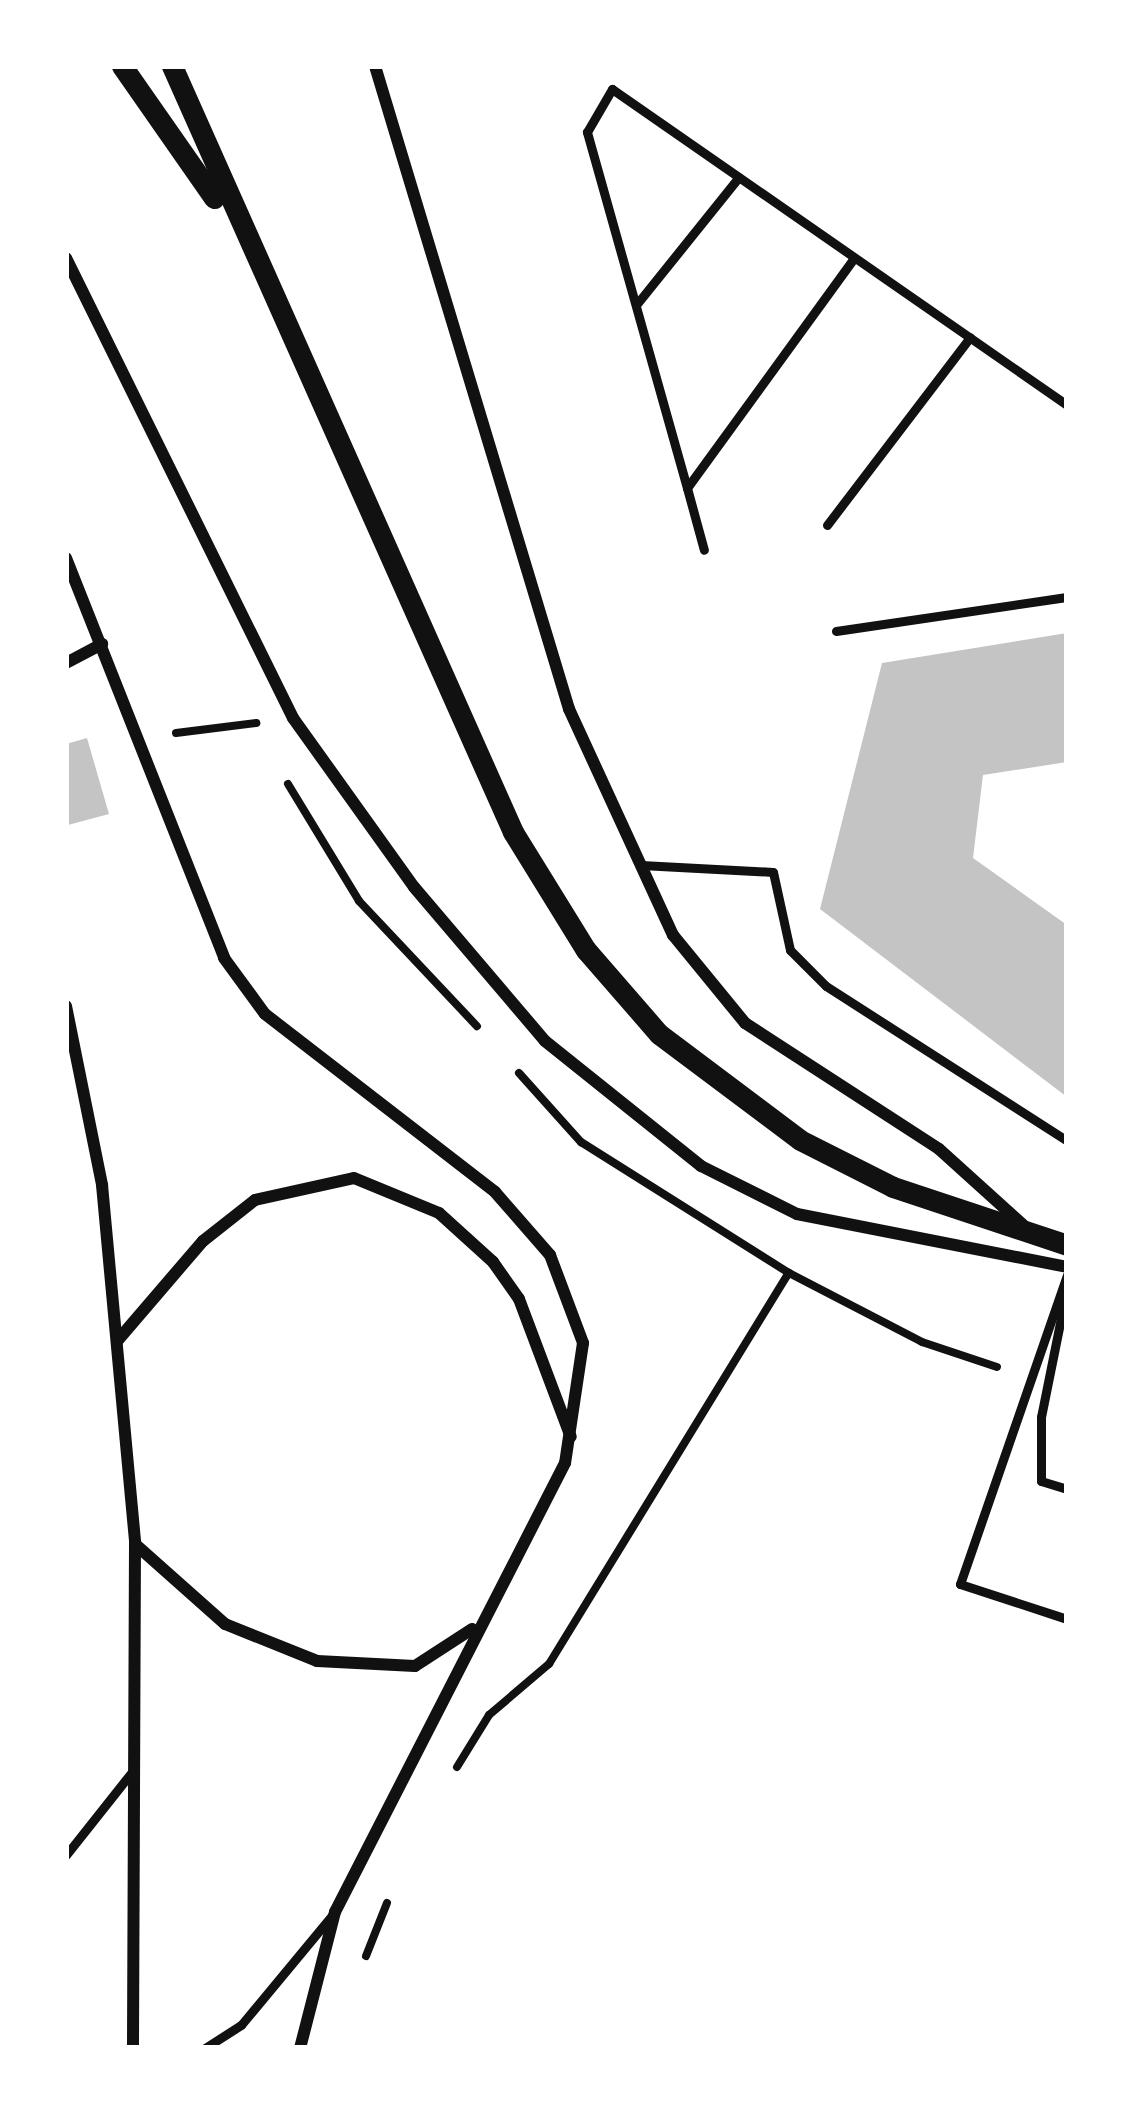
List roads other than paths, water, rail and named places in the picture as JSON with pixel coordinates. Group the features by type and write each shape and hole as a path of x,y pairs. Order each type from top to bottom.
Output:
{"street":[{"path":"122,66 236,227"},
{"path":"172,66 236,227 513,832 586,950 659,1034 800,1140 893,1187 1067,1245"},
{"path":"375,66 569,709 673,935 746,1023 939,1149 1067,1269"},
{"path":"66,259 292,718 544,1041 701,1166 797,1214 1067,1269"},
{"path":"66,558 139,738 188,885 266,1015 440,1141 550,1255 583,1343 572,1438 334,1912 300,2048"},
{"path":"66,663 102,644"},
{"path":"66,1006 102,1185 135,1544 133,2048"},
{"path":"118,1340 202,1241 255,1201 354,1178 439,1213 493,1262 520,1299 572,1438"},
{"path":"135,1544 225,1624 316,1661 415,1666 481,1622"}],"lane":[{"path":"704,550 587,132 612,89 1067,405"},
{"path":"636,305 739,177"},
{"path":"687,488 854,258"},
{"path":"827,525 970,337"},
{"path":"836,631 1067,597"},
{"path":"641,865 773,872 790,950 826,986 1067,1141"},
{"path":"1067,1269 960,1584 1067,1619"},
{"path":"1067,1285 1041,1438 1041,1480 1067,1489"},
{"path":"66,1855 131,1773"},
{"path":"205,2048 241,2025 334,1912"}]}
